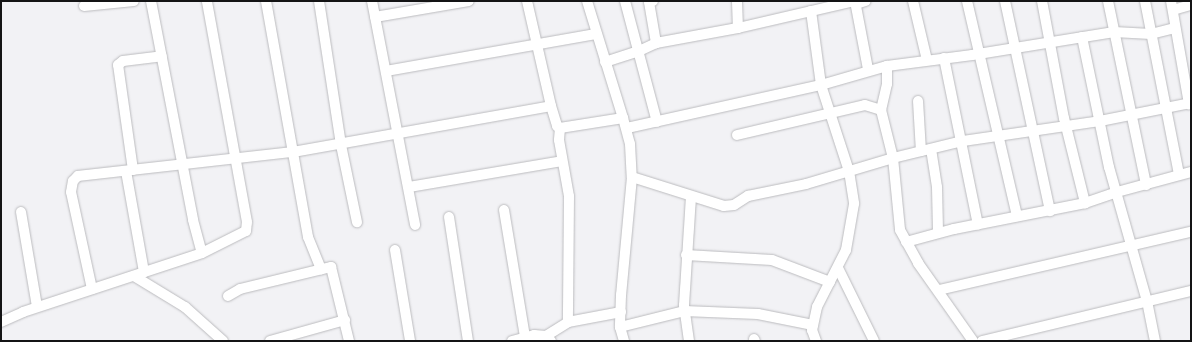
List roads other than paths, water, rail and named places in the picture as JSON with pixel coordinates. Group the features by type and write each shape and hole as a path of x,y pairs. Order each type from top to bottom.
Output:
{"street":[{"path":"84,6 134,1"},
{"path":"151,1 183,165 192,220 202,253"},
{"path":"1,322 37,307 202,253 246,231 247,222 207,1"},
{"path":"266,1 308,237 321,269"},
{"path":"319,1 341,145 357,222"},
{"path":"372,1 409,187 415,225"},
{"path":"375,17 469,1"},
{"path":"527,1 551,106 557,126 560,128 562,161 569,196 568,322"},
{"path":"587,1 596,34 627,128 632,177 620,327 624,341"},
{"path":"625,1 657,122"},
{"path":"653,1 649,2 656,43"},
{"path":"737,1 738,28"},
{"path":"605,62 639,51 656,43 738,28 811,10 866,1"},
{"path":"913,1 927,60"},
{"path":"967,1 997,137 1017,216"},
{"path":"1005,1 1050,211"},
{"path":"1042,1 1066,126 1085,203"},
{"path":"1108,1 1146,184"},
{"path":"1145,1 1164,110 1179,175"},
{"path":"855,2 868,69"},
{"path":"632,177 691,197 724,206 734,204 748,196 806,184 893,158 962,141 1100,121 1190,104 1172,6 1191,5"},
{"path":"811,10 821,85 828,112 849,171 854,204 846,250 817,307 812,330 816,341"},
{"path":"627,128 821,85 868,69 978,54 1114,32 1151,34 1175,28"},
{"path":"386,71 537,46 596,34"},
{"path":"1082,37 1108,167 1132,246 1147,302 1155,341"},
{"path":"144,272 118,65 123,61 162,56"},
{"path":"944,58 978,225"},
{"path":"887,66 888,84 881,110 893,158 900,230 906,242 973,341"},
{"path":"918,101 926,150 937,187 938,232"},
{"path":"737,135 828,112 865,105 881,110"},
{"path":"92,289 72,192 72,181 78,176 294,152 398,135 551,106"},
{"path":"560,128 623,118"},
{"path":"409,187 562,161"},
{"path":"906,242 938,232 1085,203 1116,192 1191,172"},
{"path":"689,341 684,311 686,255 691,197"},
{"path":"504,210 525,337"},
{"path":"21,212 37,307"},
{"path":"448,217 468,341"},
{"path":"938,290 1191,232"},
{"path":"395,250 410,341"},
{"path":"686,255 772,260 830,282"},
{"path":"228,296 240,289 321,269 331,268 335,275 349,341"},
{"path":"838,268 874,341"},
{"path":"134,276 185,307 223,341"},
{"path":"982,341 1191,291"},
{"path":"620,327 684,311 758,314 813,325"},
{"path":"512,341 525,337 548,338 568,322 621,312"},
{"path":"270,341 345,320"}]}
